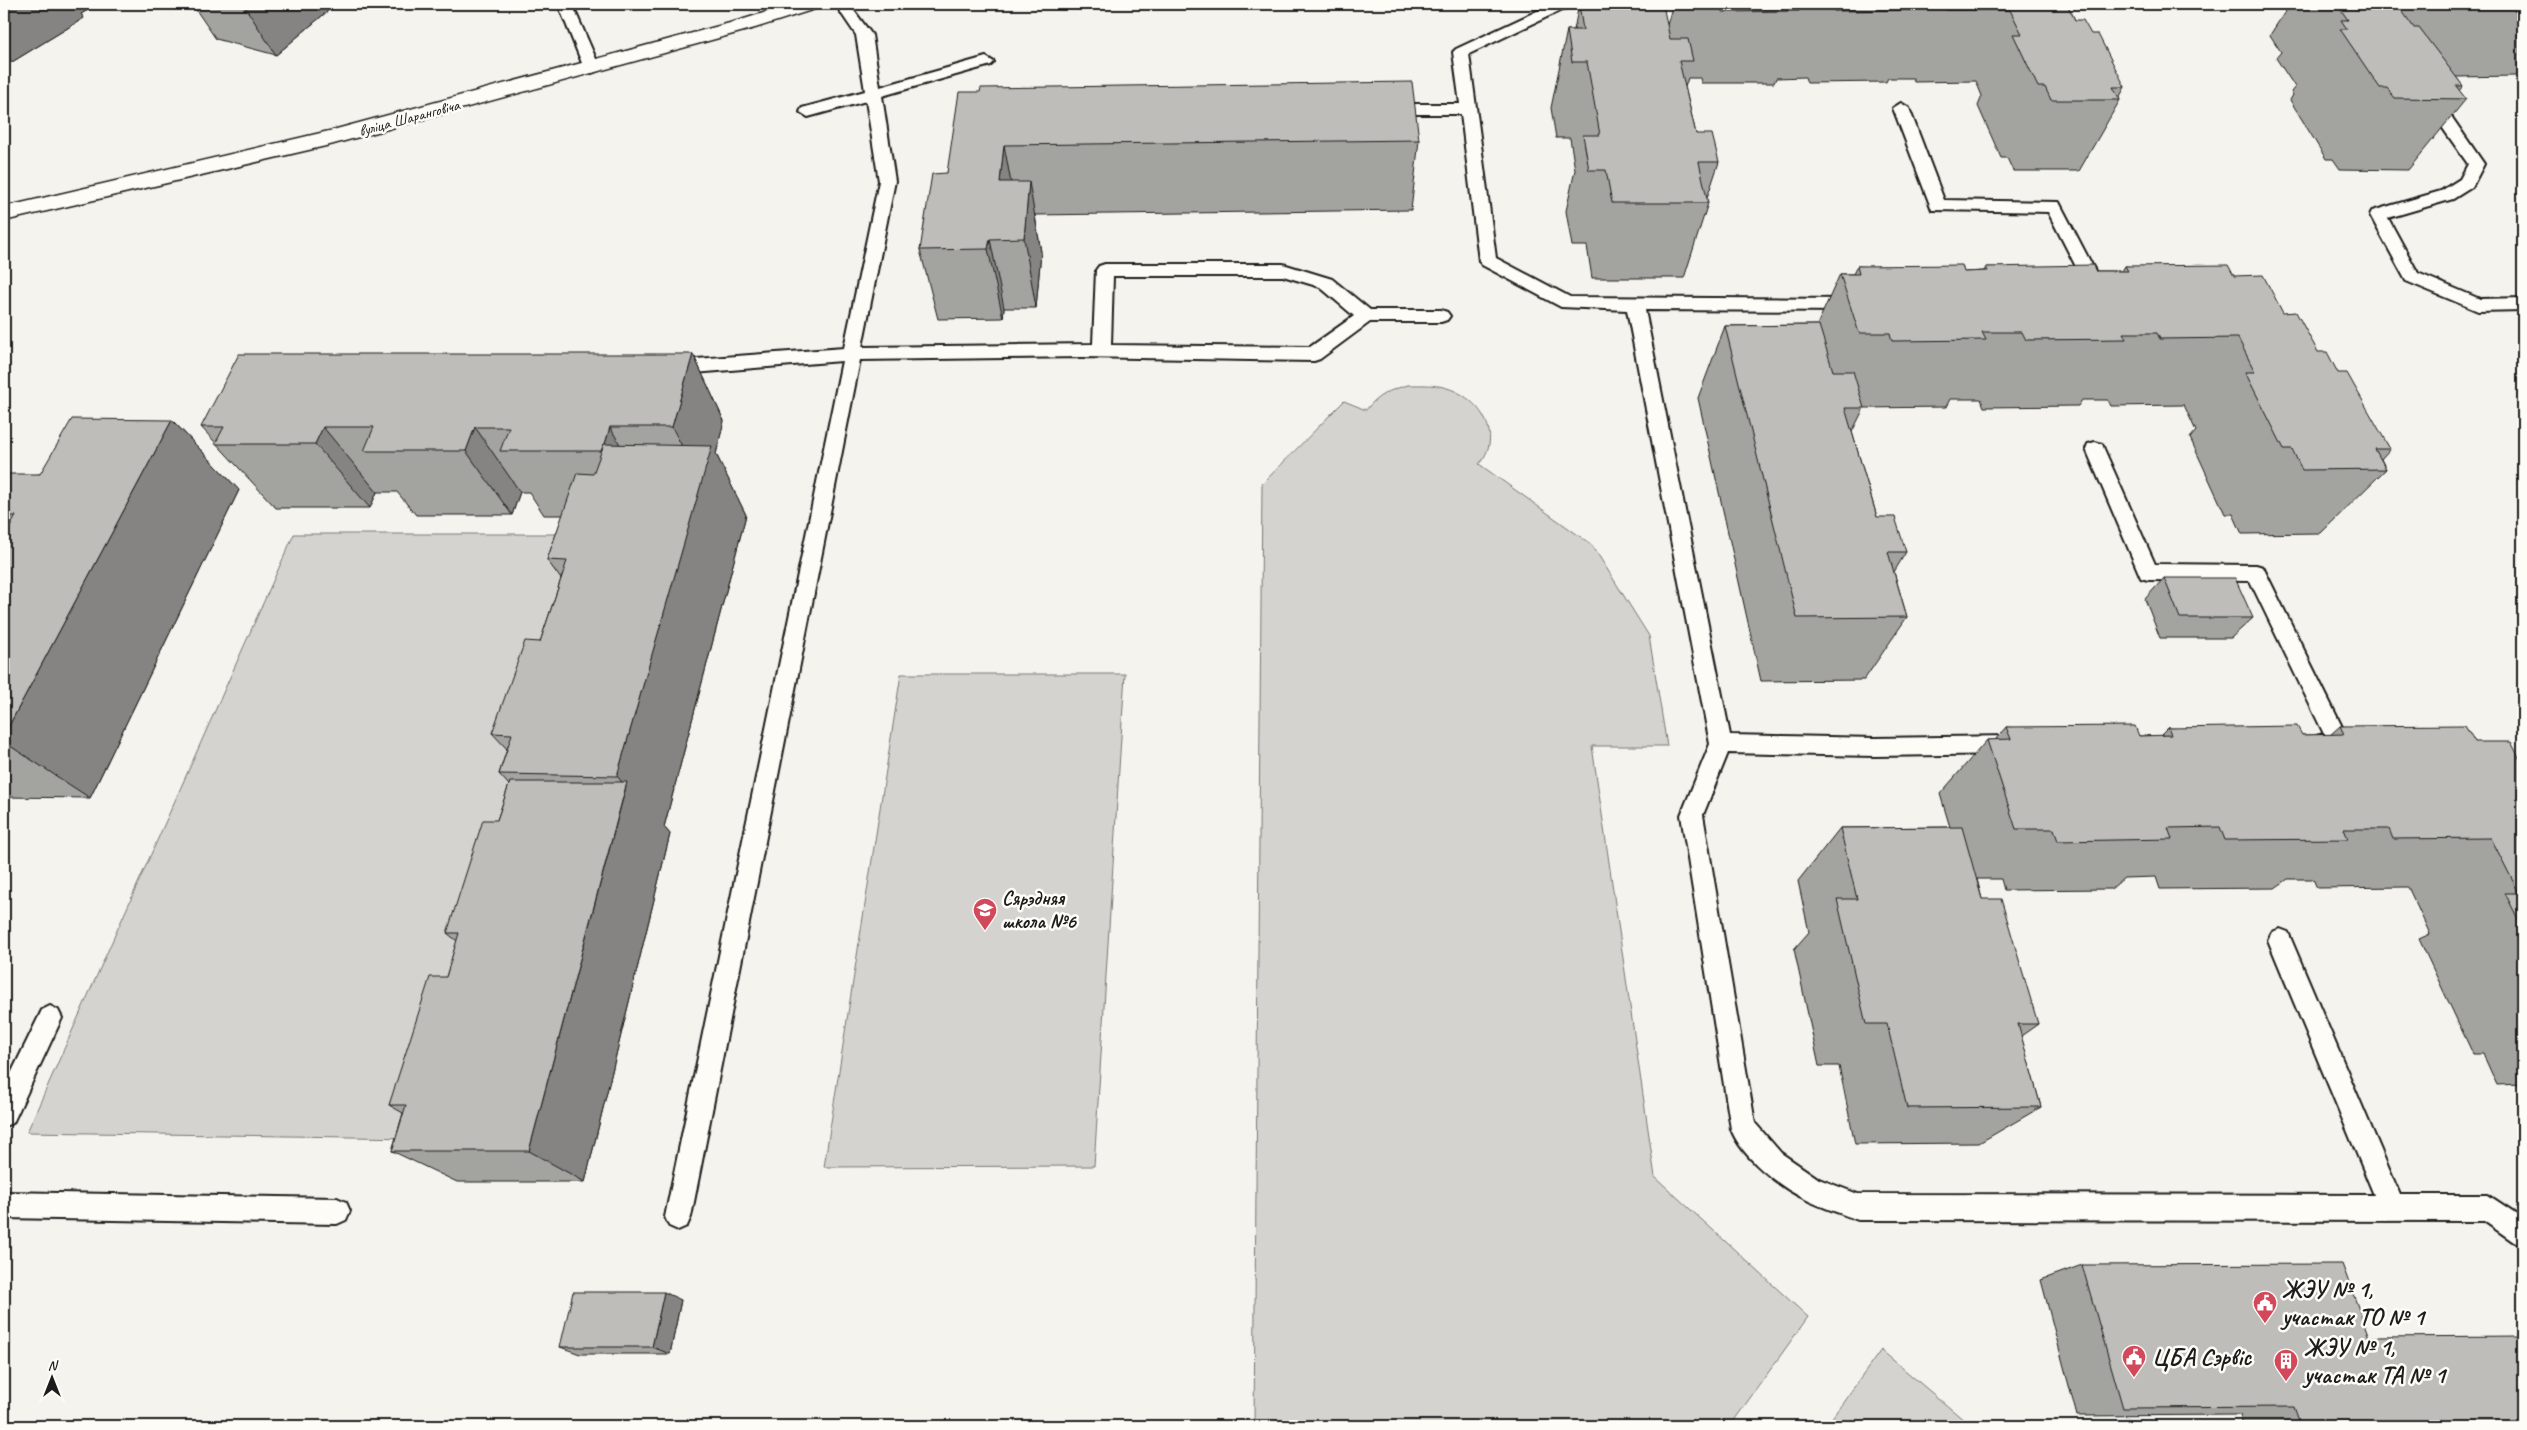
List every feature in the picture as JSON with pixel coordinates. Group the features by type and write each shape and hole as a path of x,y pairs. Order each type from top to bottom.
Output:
{"main road":[{"name":"вуліца Шаранговіча","path":"4,214 330,138 592,68 748,24 811,4"}],"lane":[{"path":"565,4 592,68"},
{"path":"678,1218 887,181 864,35 842,4"},
{"path":"1564,4 1461,52 1488,261 1567,303 1635,305 1865,305"},
{"path":"808,112 986,62"},
{"path":"2436,107 2476,164 2466,183 2447,195 2378,215 2412,277 2478,305 2523,304"},
{"path":"1901,108 1938,206 2053,206 2103,304 2085,304"},
{"path":"1373,109 1469,109"},
{"path":"1102,351 1105,270 1283,270 1326,283 1366,316"},
{"path":"1635,305 1721,744 1692,815 1743,1130 1772,1162 1811,1189 1858,1207 2488,1208 2523,1234"},
{"path":"654,369 851,354 1102,351 1314,354 1366,316 1441,316"},
{"path":"2095,449 2148,572 2256,573 2340,743 2303,743"},
{"path":"1721,744 1875,746 2034,745"},
{"path":"2280,940 2392,1207"},
{"path":"4,1114 50,1018"},
{"path":"4,1205 337,1211"}],"shaded area":[{"path":"1408,385 1445,387 1471,401 1486,420 1489,431 1486,453 1479,464 1592,545 1649,636 1667,746 1592,746 1655,1177 1808,1317 1730,1426 1254,1426 1262,484 1344,401 1366,410 1384,394"},
{"path":"294,534 600,534 416,1138 27,1132"},
{"path":"901,674 1125,674 1094,1166 824,1167"},
{"path":"1881,1350 1971,1426 1826,1426"}],"building":[{"path":"1579,4 1663,5 1670,39 1688,39 1693,61 1679,61 1696,134 1712,134 1719,162 1699,162 1708,203 1612,203 1606,170 1589,170 1583,135 1600,135 1587,62 1572,62 1567,30 1583,30"},
{"path":"1694,4 2067,4 2075,20 2083,20 2091,34 2098,34 2125,87 2113,87 2120,100 2051,100 2045,87 2038,87 2013,34 2022,34 2010,10 1946,10 1944,6 1915,6 1916,10 1834,11 1831,5 1797,6 1799,11 1722,12 1721,6 1695,6"},
{"path":"2337,4 2460,4 2462,7 2400,8 2414,28 2419,28 2463,86 2456,86 2466,99 2395,98 2387,88 2380,88 2340,29 2347,29 2341,20 2348,20"},
{"path":"2523,4 2523,5 2497,5"},
{"path":"1412,82 1419,140 1004,145 1000,182 1029,182 1024,238 990,239 988,249 920,250 932,174 947,173 959,92 980,92 981,88"},
{"path":"1962,265 1964,272 1988,271 1986,267 2093,265 2095,271 2128,271 2125,266 2228,265 2234,276 2263,275 2283,313 2296,312 2318,352 2327,352 2338,373 2347,373 2390,449 2375,449 2386,469 2302,470 2292,449 2284,449 2245,372 2255,372 2238,338 2160,339 2157,333 2123,333 2126,339 2026,340 2022,332 1982,332 1986,340 1892,341 1890,333 1859,333 1840,274 1859,274 1857,266"},
{"path":"1819,325 1833,371 1853,371 1864,408 1845,408 1877,517 1895,517 1906,552 1888,552 1907,617 1797,618 1725,326"},
{"path":"239,354 693,354 672,427 610,427 601,451 500,451 509,427 475,427 466,451 364,451 374,427 323,427 315,444 215,444 224,427 201,427"},
{"path":"72,419 172,420 4,735 4,538 16,516 4,516 4,478 7,474 40,474"},
{"path":"604,444 712,446 617,776 499,774 512,734 492,733 525,641 540,642 567,561 547,560 577,473 593,474"},
{"path":"2164,578 2235,578 2253,618 2180,618"},
{"path":"2465,725 2475,742 2511,742 2523,765 2523,929 2505,893 2519,893 2491,838 2393,839 2389,829 2344,829 2348,839 2225,840 2220,827 2168,828 2172,839 2058,841 2054,829 2016,829 1987,740 2011,739 2006,727 2135,726 2139,736 2171,735 2168,728 2297,726 2302,735 2344,734 2340,726"},
{"path":"510,782 627,782 529,1151 392,1151 406,1105 389,1105 430,977 446,977 459,933 447,933 483,820 497,820"},
{"path":"1962,827 1982,899 2001,899 2038,1024 2018,1024 2041,1107 1907,1108 1887,1024 1866,1024 1837,899 1857,899 1840,828"},
{"name":"ЖЭУ № 1, участак ТА № 1","path":"2342,1264 2369,1337 2523,1336 2523,1426 2301,1426 2294,1407 2123,1408 2082,1265"},
{"path":"573,1292 664,1292 652,1347 560,1347"}],"place":[{"name":"Сярэдняя школа №6","path":"985,931"},
{"name":"ЖЭУ № 1, участак ТО № 1","path":"2265,1324"},
{"name":"ЦБА Сэрвіс","path":"2134,1378"},
{"name":"ЖЭУ № 1, участак ТА № 1","path":"2286,1382"}]}
